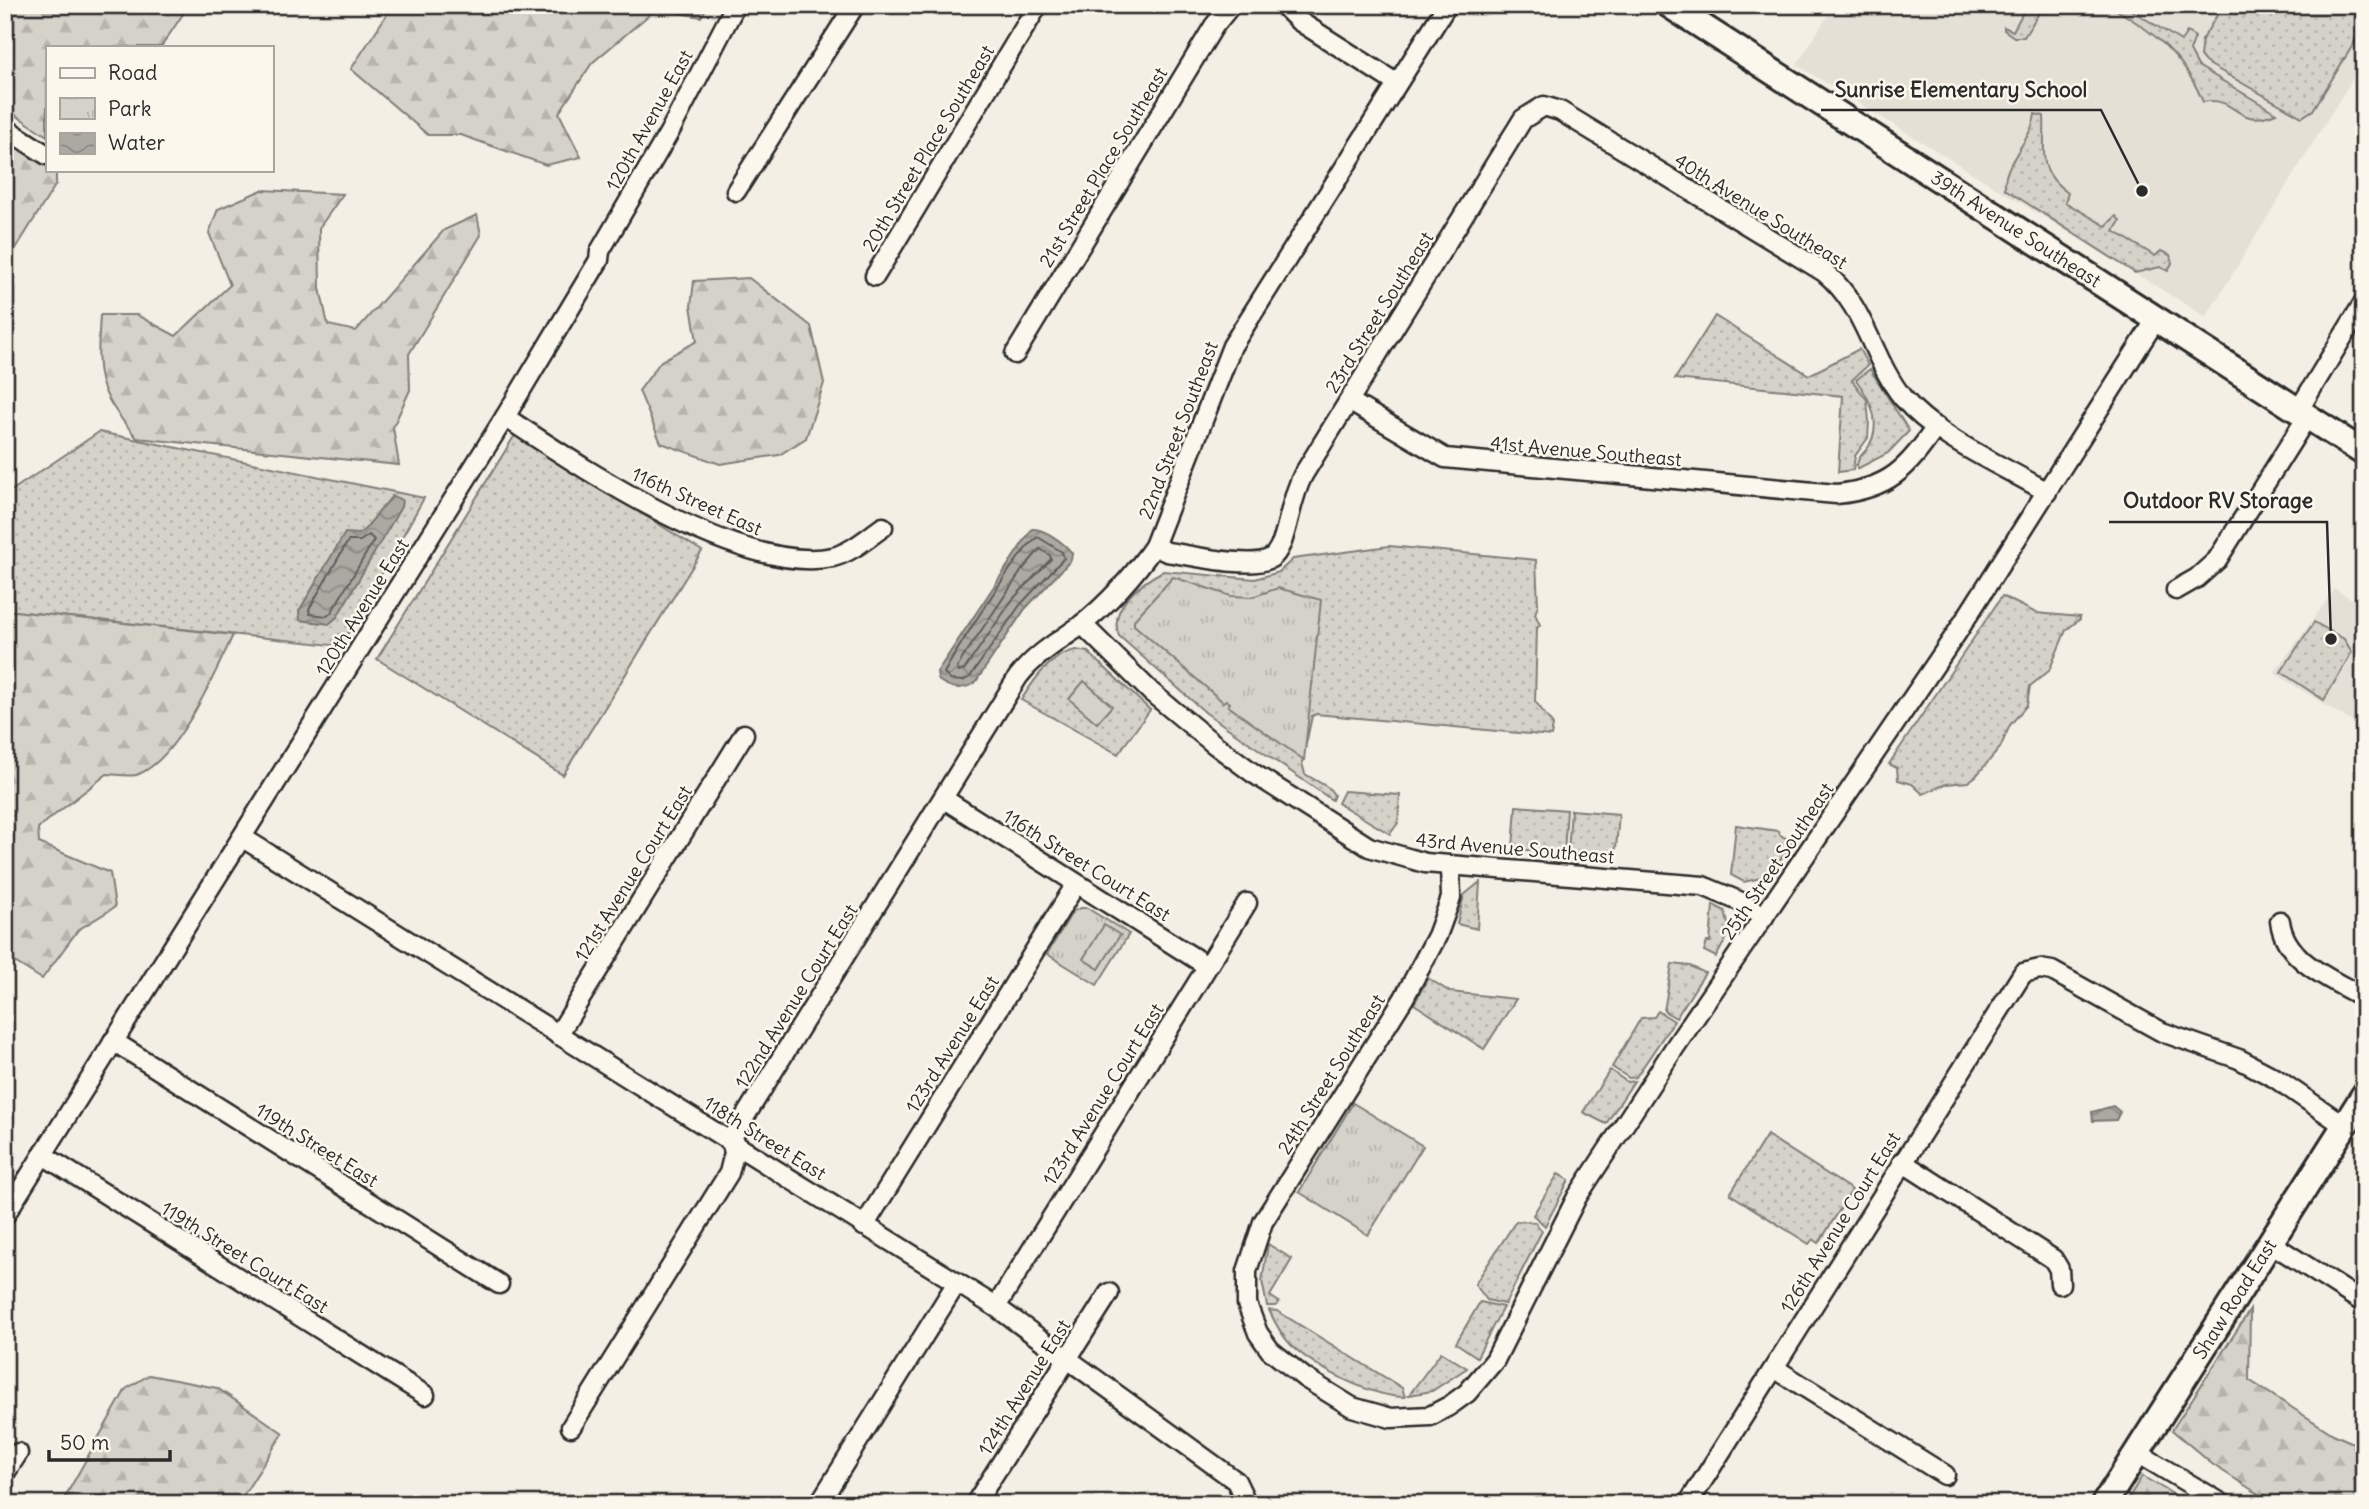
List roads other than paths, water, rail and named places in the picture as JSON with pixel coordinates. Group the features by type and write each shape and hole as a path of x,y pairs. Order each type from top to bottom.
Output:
{"main road":[{"name":"39th Avenue Southeast","path":"1669,5 2155,321 2364,453"},
{"name":"Shaw Road East","path":"2104,1504 2272,1244 2342,1124 2364,1095"}],"street":[{"path":"736,191 855,5"},
{"name":"20th Street Place Southeast","path":"875,276 1038,5"},
{"name":"21st Street Place Southeast","path":"1015,354 1213,26 1231,5"},
{"path":"1283,5 1300,21 1396,83"},
{"name":"22nd Street Southeast","path":"983,734 1028,664 1082,624 1135,571 1154,547 1225,358 1447,5"},
{"name":"120th Avenue East","path":"5,1215 505,417 599,260 600,251 670,131 733,9"},
{"name":"23rd Street Southeast","path":"1154,547 1167,552 1252,563 1267,561 1274,556 1281,543 1294,491 1523,119 1544,106"},
{"name":"40th Avenue Southeast","path":"1544,106 1560,111 1824,272 1849,295 1902,396 1936,427 2047,492"},
{"path":"5,128 46,154"},
{"path":"2176,590 2197,578 2217,560 2364,302"},
{"name":"25th Street Southeast","path":"1430,1416 1467,1393 1495,1360 1577,1197 1956,634 2155,321"},
{"name":"41st Avenue Southeast","path":"1349,401 1446,458 1836,494 1858,492 1899,474 1936,427"},
{"name":"116th Street East","path":"505,417 642,502 754,552 796,559 836,556 853,548 883,527"},
{"name":"43rd Avenue Southeast","path":"1082,624 1181,719 1253,773 1335,828 1390,855 1450,865 1703,886 1739,901 1765,917"},
{"name":"121st Avenue Court East","path":"558,1035 744,734"},
{"name":"122nd Avenue Court East","path":"571,1427 729,1172 734,1153 731,1139 983,734"},
{"name":"116th Street Court East","path":"944,799 1207,966"},
{"name":"118th Street East","path":"243,838 558,1035 731,1139 864,1226 996,1307 1236,1481 1247,1501"},
{"name":"24th Street Southeast","path":"1430,1416 1391,1418 1352,1407 1305,1378 1270,1350 1258,1333 1247,1304 1250,1257 1263,1222 1404,998 1437,936 1451,898 1450,865"},
{"name":"123rd Avenue East","path":"864,1226 1076,884"},
{"name":"123rd Avenue Court East","path":"996,1307 1247,903"},
{"path":"2280,921 2285,940 2300,959 2364,998"},
{"name":"126th Avenue Court East","path":"1688,1504 2023,974 2033,970 2052,971 2162,1032 2239,1059 2275,1078 2342,1124"},
{"name":"119th Street East","path":"113,1041 499,1284"},
{"name":"119th Street Court East","path":"43,1155 425,1395"},
{"path":"1902,1163 2053,1259 2059,1269 2060,1284"},
{"path":"2272,1244 2364,1303"},
{"path":"819,1504 956,1284"},
{"name":"124th Avenue East","path":"975,1504 1110,1293"},
{"path":"1774,1368 1945,1475"},
{"path":"2136,1452 2223,1504"},
{"path":"5,1473 18,1453"}],"water":[{"path":"392,496 402,500 401,507 337,617 329,624 300,620 299,611 345,533 358,534 365,529"},
{"path":"1032,529 1042,531 1059,541 1072,553 1071,560 1025,609 975,683 961,688 938,680 937,672"},
{"path":"2113,1106 2120,1112 2116,1120 2093,1121 2092,1112"}],"place":[{"name":"Sunrise Elementary School","path":"2142,191"},
{"name":"Outdoor RV Storage","path":"2331,639"}]}
